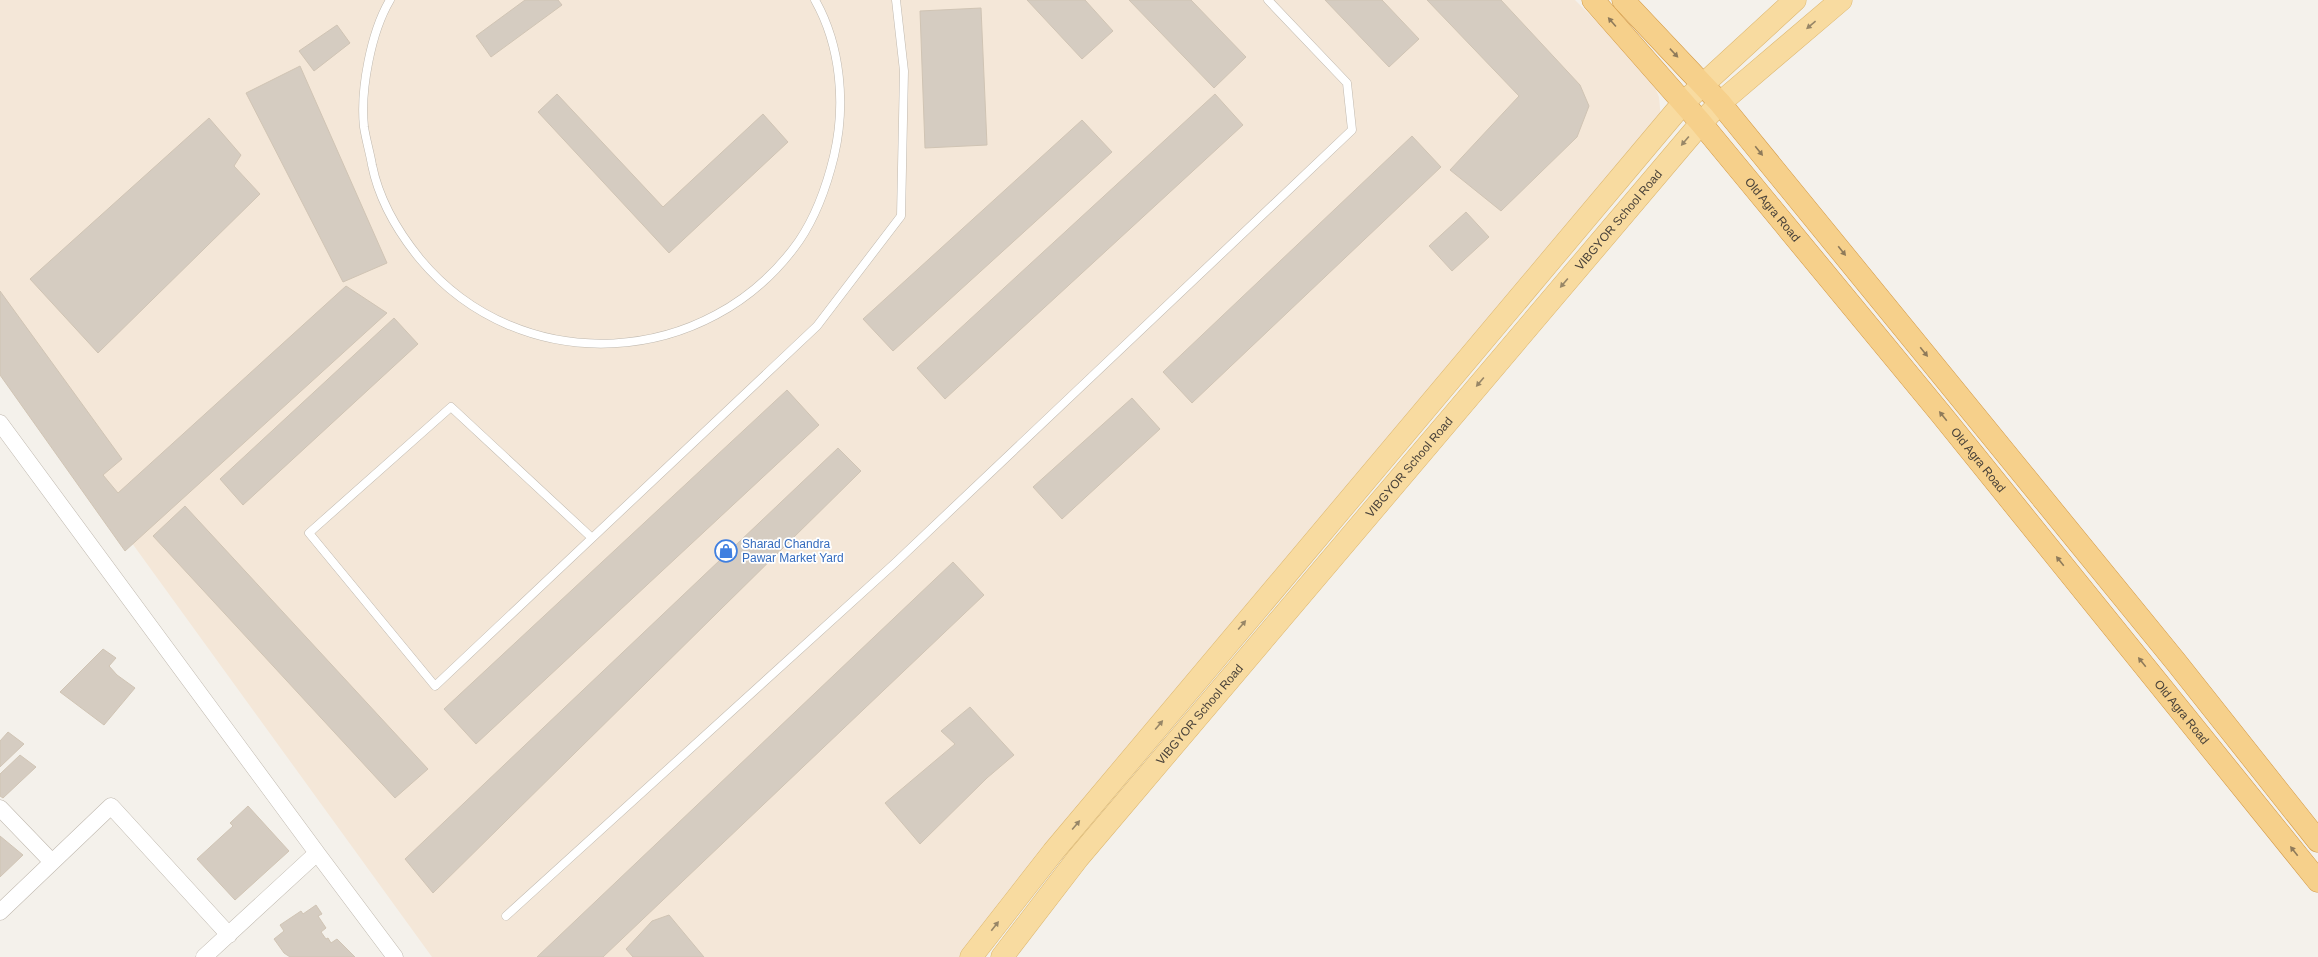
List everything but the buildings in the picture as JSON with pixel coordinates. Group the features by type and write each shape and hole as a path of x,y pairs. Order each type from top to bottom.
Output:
{"highway":[{"name":"Old Agra Road","path":"1593,0 1631,45 1701,122 1941,414 2318,881"},
{"path":"1623,0 1720,103 2176,662 2318,841"}],"main road":[{"name":"VIBGYOR School Road","path":"970,957 1068,834 1683,103 1702,83 1795,0"},
{"name":"VIBGYOR School Road","path":"1002,957 1083,852 1701,122 1720,103 1841,0"}],"street":[{"path":"0,423 395,957"},
{"path":"0,912 111,806 229,934"},
{"path":"0,808 52,862"},
{"path":"204,957 317,853"}],"lane":[{"path":"390,0 384,12 367,68 364,126 376,184 401,236 438,281 486,316 540,337 598,345 656,338 712,318 760,284 799,240 826,188 839,131 839,73 824,16 815,0"},
{"path":"592,538 451,407 309,533 435,686 817,326 901,216 904,72 896,0"},
{"path":"506,916 895,563 1352,130 1347,84 1268,0"}],"shaded area":[{"name":"Sharad Chandra Pawar Market Yard","path":"0,0 1575,0 1650,75 1659,97 1661,119 1653,148 1628,186 1150,741 978,957 432,957 0,361"}],"place":[{"name":"Sharad Chandra Pawar Market Yard","path":"726,551"}]}
